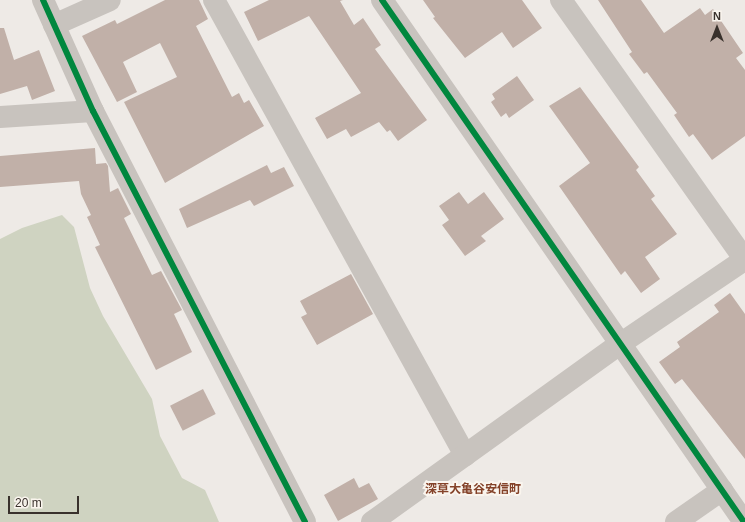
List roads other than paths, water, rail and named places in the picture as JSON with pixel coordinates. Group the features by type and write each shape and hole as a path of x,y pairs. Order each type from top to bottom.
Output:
{"street":[{"path":"43,0 93,111 305,522"},
{"path":"54,25 110,0"},
{"path":"214,0 465,455"},
{"path":"382,0 744,522"},
{"path":"372,522 620,344 745,260 561,0"},
{"path":"0,117 93,111"},
{"path":"676,522 722,490"}],"district":[{"name":"深草大亀谷安信町","path":"473,490"}]}
